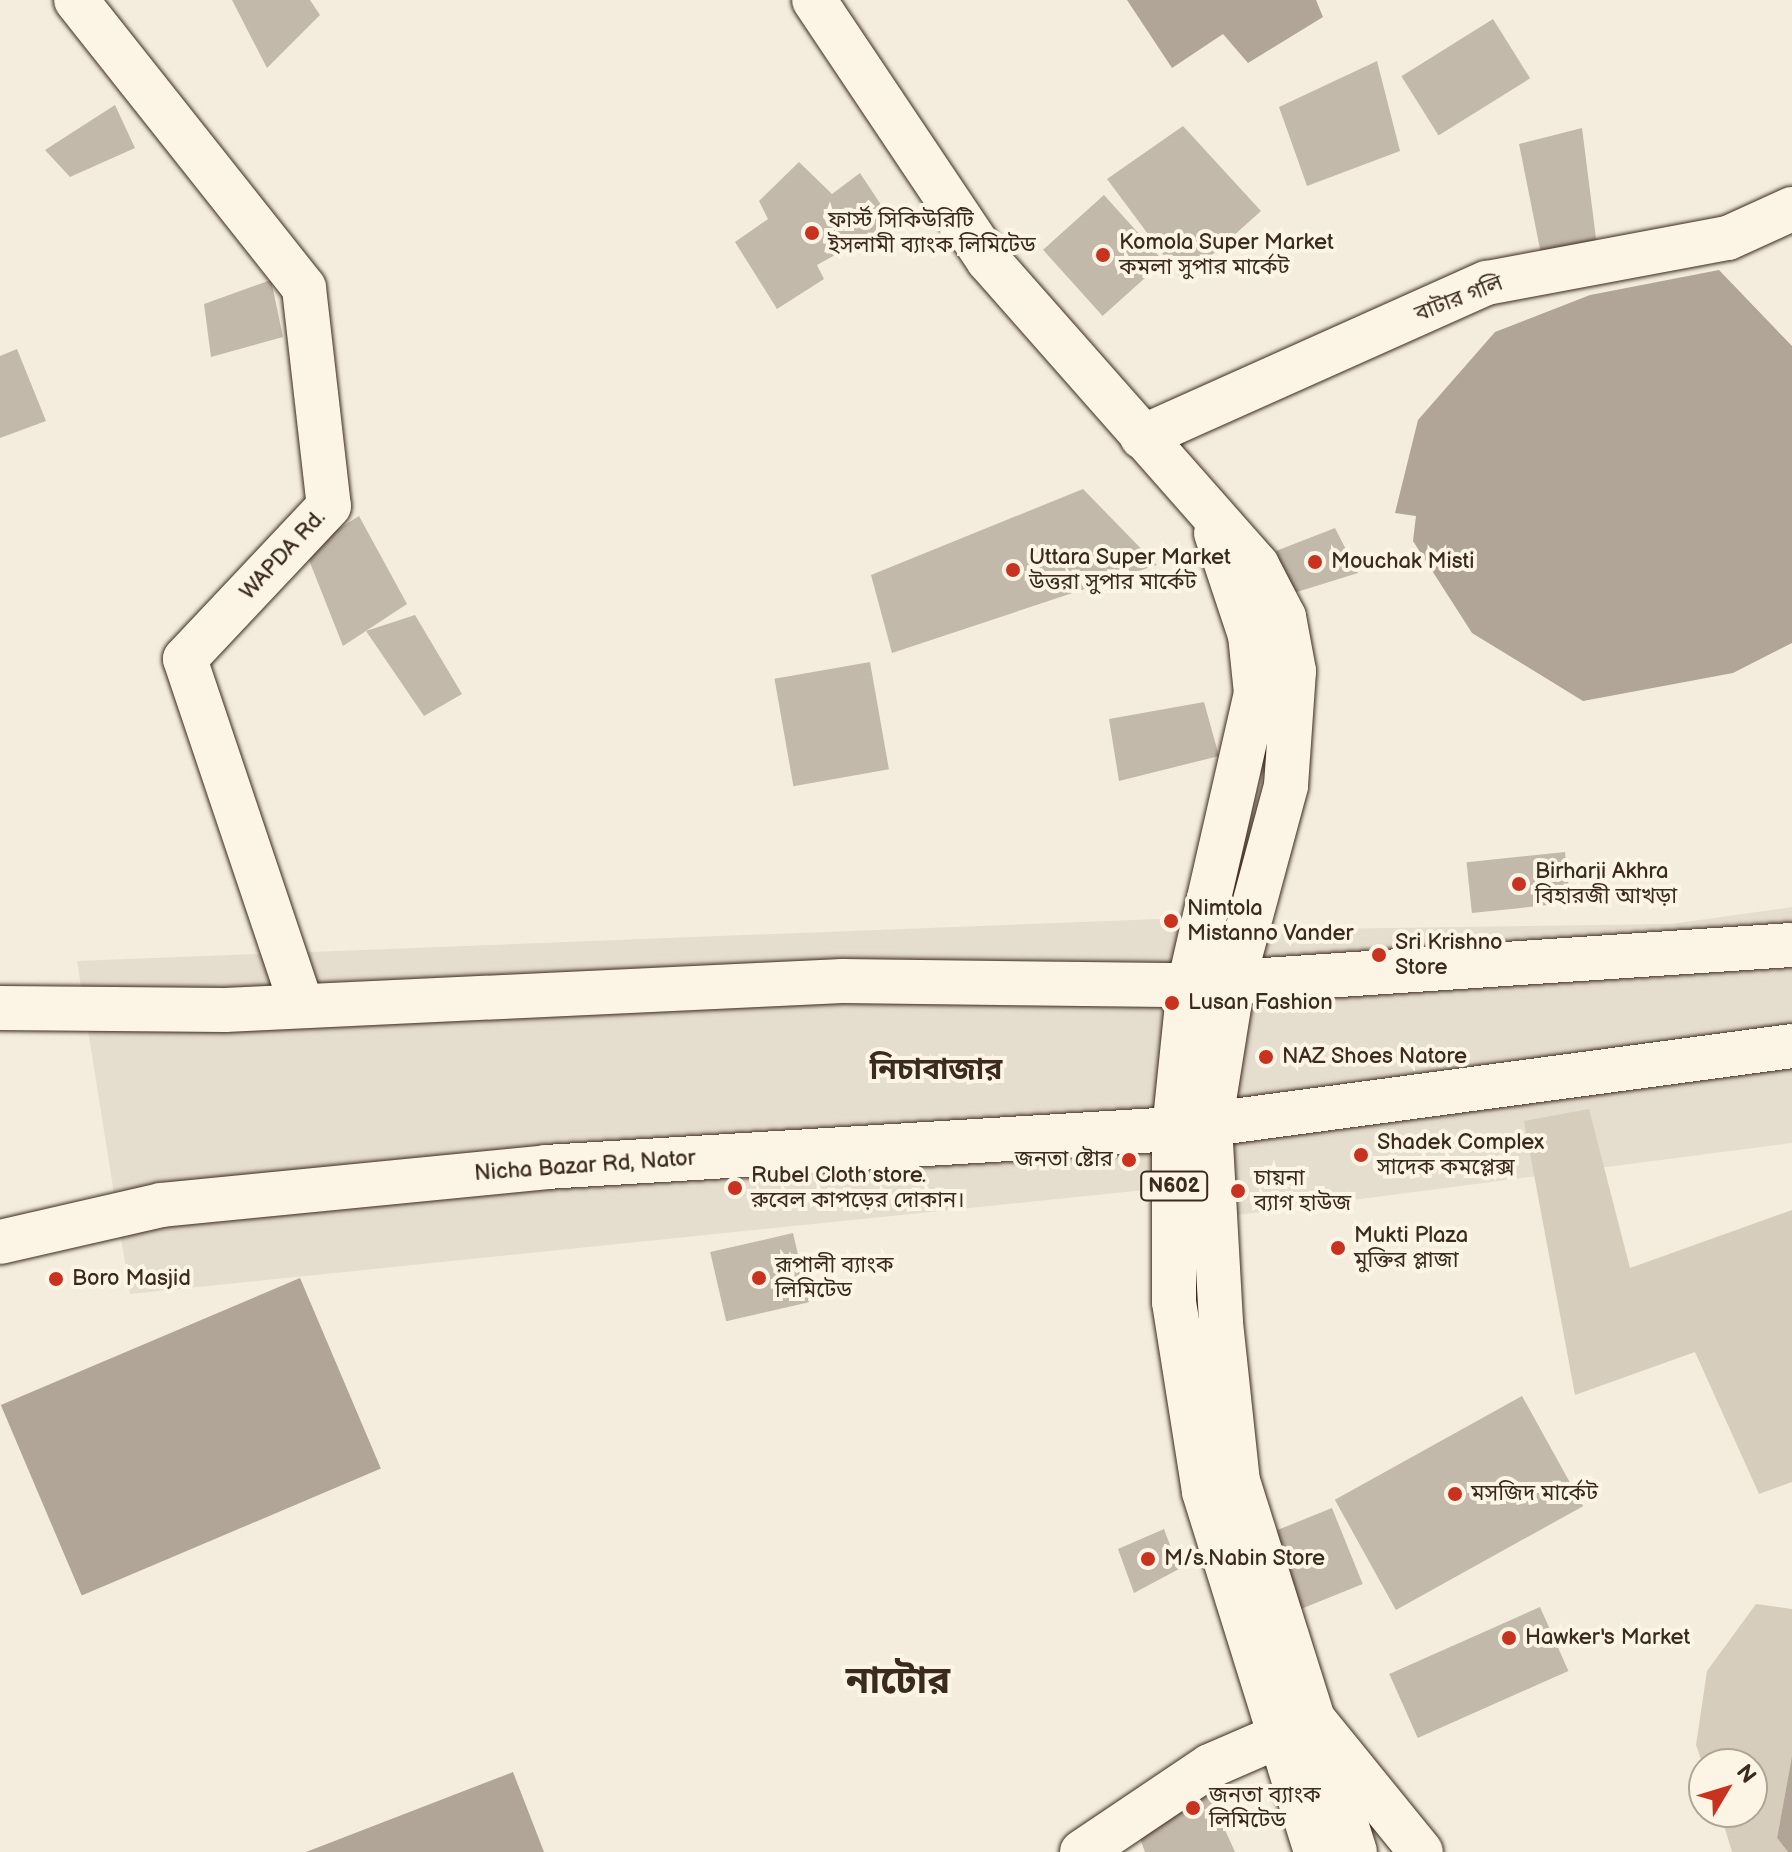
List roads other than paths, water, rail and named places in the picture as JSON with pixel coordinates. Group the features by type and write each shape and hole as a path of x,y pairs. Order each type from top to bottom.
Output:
{"main road":[{"name":"WAPDA Rd.","path":"76,0 304,288 329,506 185,659 302,1006"},
{"name":"N602","path":"814,0 988,260 1210,516 1257,565 1284,617 1294,671 1286,786 1192,1127"},
{"name":"বাটার গলি","path":"1142,437 1487,283 1728,238 1792,209"},
{"name":"N602","path":"1210,516 1250,635 1256,693 1189,985 1192,1127 1238,1481 1316,1852"},
{"path":"0,1008 302,1006 842,981 1189,985 1792,945"},
{"name":"Nicha Bazar Rd, Nator","path":"0,1242 161,1205 531,1168 1192,1127 1792,1046"},
{"path":"1082,1852 1210,1766 1286,1702 1421,1852"},
{"name":"N602","path":"1286,1702 1355,1852"}],"place":[{"name":"ফার্স্ট সিকিউরিটি ইসলামী ব্যাংক লিমিটেড","path":"812,233"},
{"name":"Komola Super Market কমলা সুপার মার্কেট","path":"1103,255"},
{"name":"Mouchak Misti","path":"1315,562"},
{"name":"Uttara Super Market উত্তরা সুপার মার্কেট","path":"1013,570"},
{"name":"Birharji Akhra বিহারজী আখড়া","path":"1519,884"},
{"name":"Nimtola Mistanno Vander","path":"1171,921"},
{"name":"Sri Krishno Store","path":"1379,955"},
{"name":"Lusan Fashion","path":"1172,1003"},
{"name":"NAZ Shoes Natore","path":"1266,1057"},
{"name":"Shadek Complex সাদেক কমপ্লেক্স","path":"1361,1155"},
{"name":"জনতা ষ্টোর","path":"1129,1160"},
{"name":"Rubel Cloth store. রুবেল কাপড়ের দোকান।","path":"735,1188"},
{"name":"চায়না ব্যাগ হাউজ","path":"1238,1191"},
{"name":"Mukti Plaza মুক্তির প্লাজা","path":"1338,1248"},
{"name":"রূপালী ব্যাংক লিমিটেড","path":"759,1278"},
{"name":"Boro Masjid","path":"56,1279"},
{"name":"মসজিদ মার্কেট","path":"1455,1494"},
{"name":"M/s.Nabin Store","path":"1148,1559"},
{"name":"Hawker's Market","path":"1509,1638"},
{"name":"জনতা ব্যাংক লিমিটেড","path":"1193,1808"}],"district":[{"name":"নিচাবাজার","path":"936,1070"},
{"name":"নাটোর","path":"898,1682"}]}
